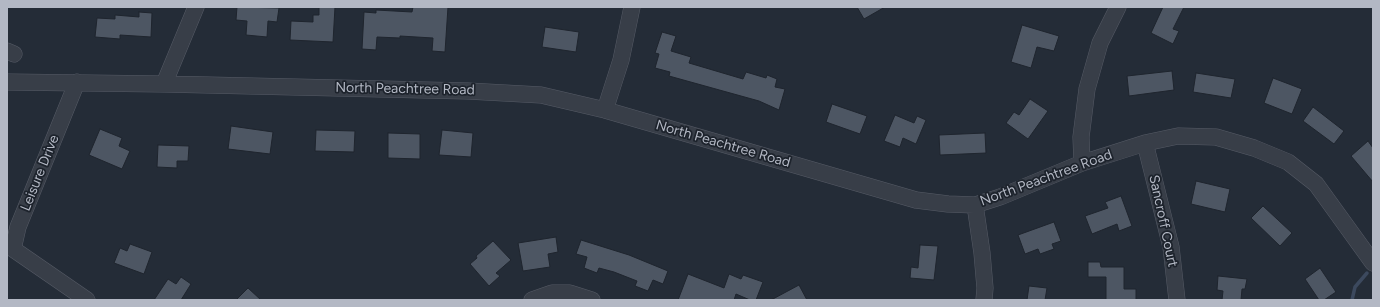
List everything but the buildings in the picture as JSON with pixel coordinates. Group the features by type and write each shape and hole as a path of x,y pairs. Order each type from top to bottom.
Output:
{"street":[{"path":"164,84 196,7"},
{"path":"605,110 621,60 632,7"},
{"path":"1082,162 1081,137 1087,89 1100,42 1118,7"},
{"name":"North Peachtree Road","path":"7,82 77,82 497,92 541,95 605,110 916,200 974,204 1000,197 1082,162 1145,143 1178,136 1216,137 1254,148 1288,162 1316,184 1373,263"},
{"name":"Leisure Drive","path":"77,82 18,227 13,249 87,300"},
{"name":"Sancroff Court","path":"1145,143 1171,247 1177,300"},
{"path":"974,204 982,253 985,288 984,300"},
{"path":"532,300 552,293 570,294 592,300"}],"waterway":[{"path":"1352,300 1355,287 1367,273"}]}
